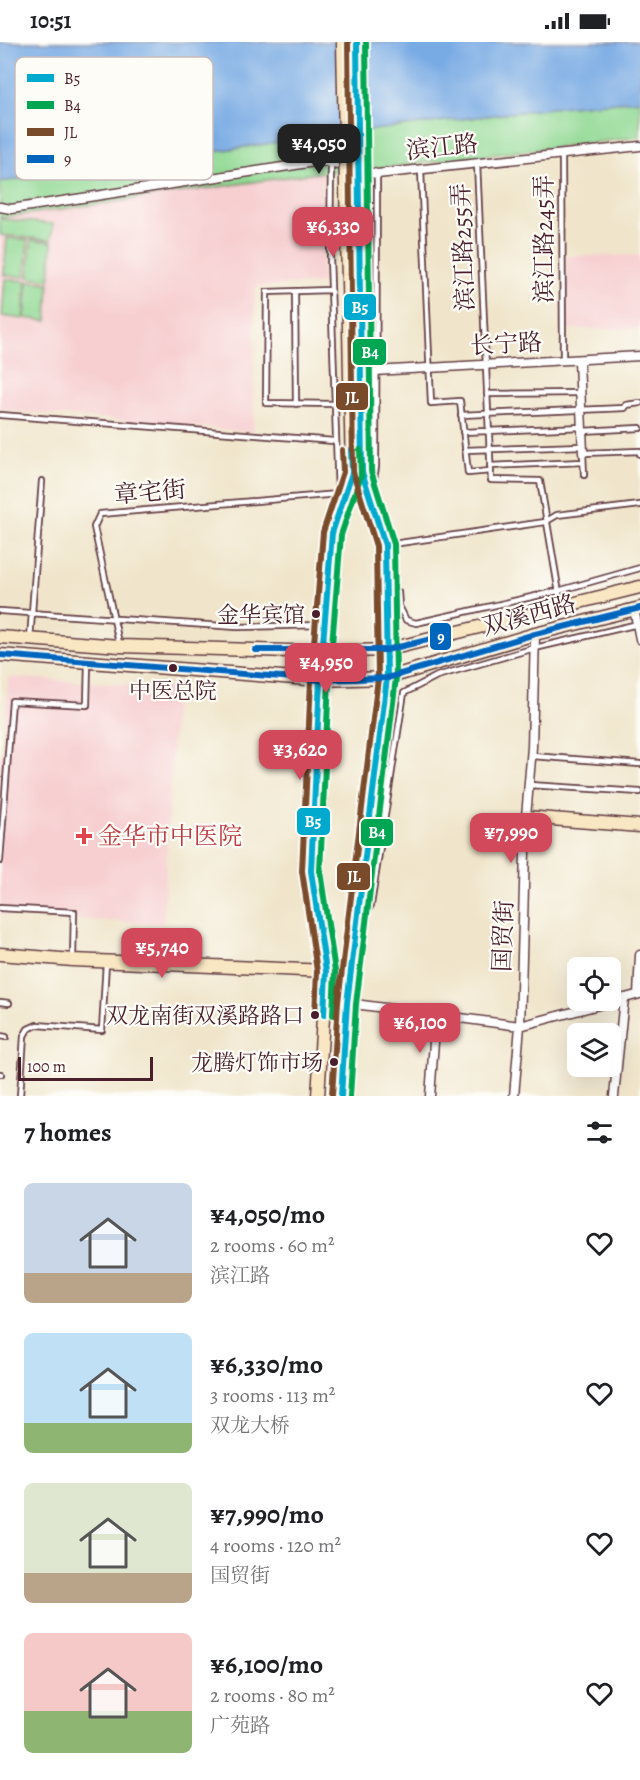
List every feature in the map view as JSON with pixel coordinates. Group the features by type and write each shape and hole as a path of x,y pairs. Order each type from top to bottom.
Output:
{"main road":[{"path":"341,1096 347,1003 387,678 385,545 371,500 357,473 343,42"},
{"path":"318,1096 327,971 310,871 320,680 332,532 340,500 357,473 357,42"},
{"name":"双溪西路","path":"0,637 120,646 323,652 386,650 640,587"},
{"name":"双溪西路","path":"0,655 320,680 387,678 535,634 637,609"},
{"path":"526,818 640,826"},
{"path":"0,954 106,962 327,971"}],"street":[{"name":"滨江路","path":"213,178 321,161 377,174 640,146"},
{"name":"滨江路","path":"0,207 11,209 198,180"},
{"name":"长宁路","path":"374,371 640,356"},
{"path":"579,361 583,454"},
{"path":"637,609 640,639"},
{"name":"国贸街","path":"514,1096 520,1026 526,818 532,756 535,634"},
{"path":"347,1003 520,1026 639,994 640,955"},
{"path":"614,1096 624,998"},
{"path":"430,1096 436,1015"}],"lane":[{"name":"滨江路245弄","path":"562,154 563,360"},
{"path":"331,162 330,290 334,441 340,500"},
{"name":"滨江路255弄","path":"477,163 490,468"},
{"path":"421,170 431,403 460,401 468,473 583,454"},
{"path":"371,500 376,467 374,371 377,174"},
{"path":"330,290 267,292 265,299 266,403 334,404"},
{"path":"295,291 296,404"},
{"path":"487,394 580,393"},
{"path":"461,415 581,411 625,408 626,405 640,403"},
{"path":"0,415 334,441"},
{"path":"463,432 640,428"},
{"path":"465,450 490,449 583,454 640,452 640,454"},
{"path":"583,454 584,475"},
{"path":"490,468 491,480 540,481 561,608"},
{"path":"30,639 42,481"},
{"name":"章宅街","path":"120,646 94,527 100,514 340,500"},
{"path":"385,545 545,522 557,515 640,505"},
{"path":"398,592 402,613 406,620 416,623 558,591 640,568"},
{"path":"0,611 237,627 326,625"},
{"path":"356,933 370,905 404,693 437,676 535,648 639,624"},
{"path":"0,861 12,701 87,705 88,662"},
{"path":"532,756 640,764"},
{"path":"529,785 640,792"},
{"path":"0,908 74,912 73,960"},
{"path":"20,1096 24,1036 28,1029 37,1025 102,1030 106,962"},
{"path":"0,1002 9,1003"}],"shaded area":[{"path":"323,172 322,283 255,287 253,432 0,410 0,218"},
{"path":"640,255 640,329 566,329 567,256"},
{"name":"金华市中医院","path":"8,677 175,688 163,924 0,915 0,756 3,756"}],"green space":[{"path":"640,100 640,137 382,168 323,172 0,218 0,182 15,180 213,180 213,151 559,107"},
{"path":"0,219 53,224 51,240 0,235"},
{"path":"7,238 28,240 25,277 4,275"},
{"path":"31,240 52,242 50,280 28,277"},
{"path":"5,279 26,281 23,319 2,316"},
{"path":"28,281 49,283 47,321 25,318"}],"water":[{"path":"0,42 640,42 640,100 559,107 213,151 213,57 15,57 15,180 0,182"}],"transit line":[{"name":"JL","path":"332,1095 338,1002 378,678 376,546 353,472 348,42"},
{"name":"B5","path":"341,1096 347,1003 387,678 385,545 362,472 357,42"},
{"name":"B4","path":"350,1096 356,1004 396,678 394,544 371,471 366,42"},
{"name":"JL","path":"315,1015 317,971 302,871 311,680 323,532 343,472 342,450"},
{"name":"B5","path":"324,1015 326,971 311,871 320,680 332,533 352,473 351,450"},
{"name":"B4","path":"333,1015 335,971 320,871 329,681 341,535 361,475 360,450"},
{"name":"9","path":"0,655 320,680 387,678 535,634 640,608"},
{"name":"9","path":"255,650 386,650 448,635"}],"place":[{"name":"金华宾馆","path":"316,614"},
{"name":"中医总院","path":"173,668"},
{"name":"金华市中医院","path":"84,836"},
{"name":"双龙南街双溪路路口","path":"315,1015"},
{"name":"龙腾灯饰市场","path":"334,1062"}]}
